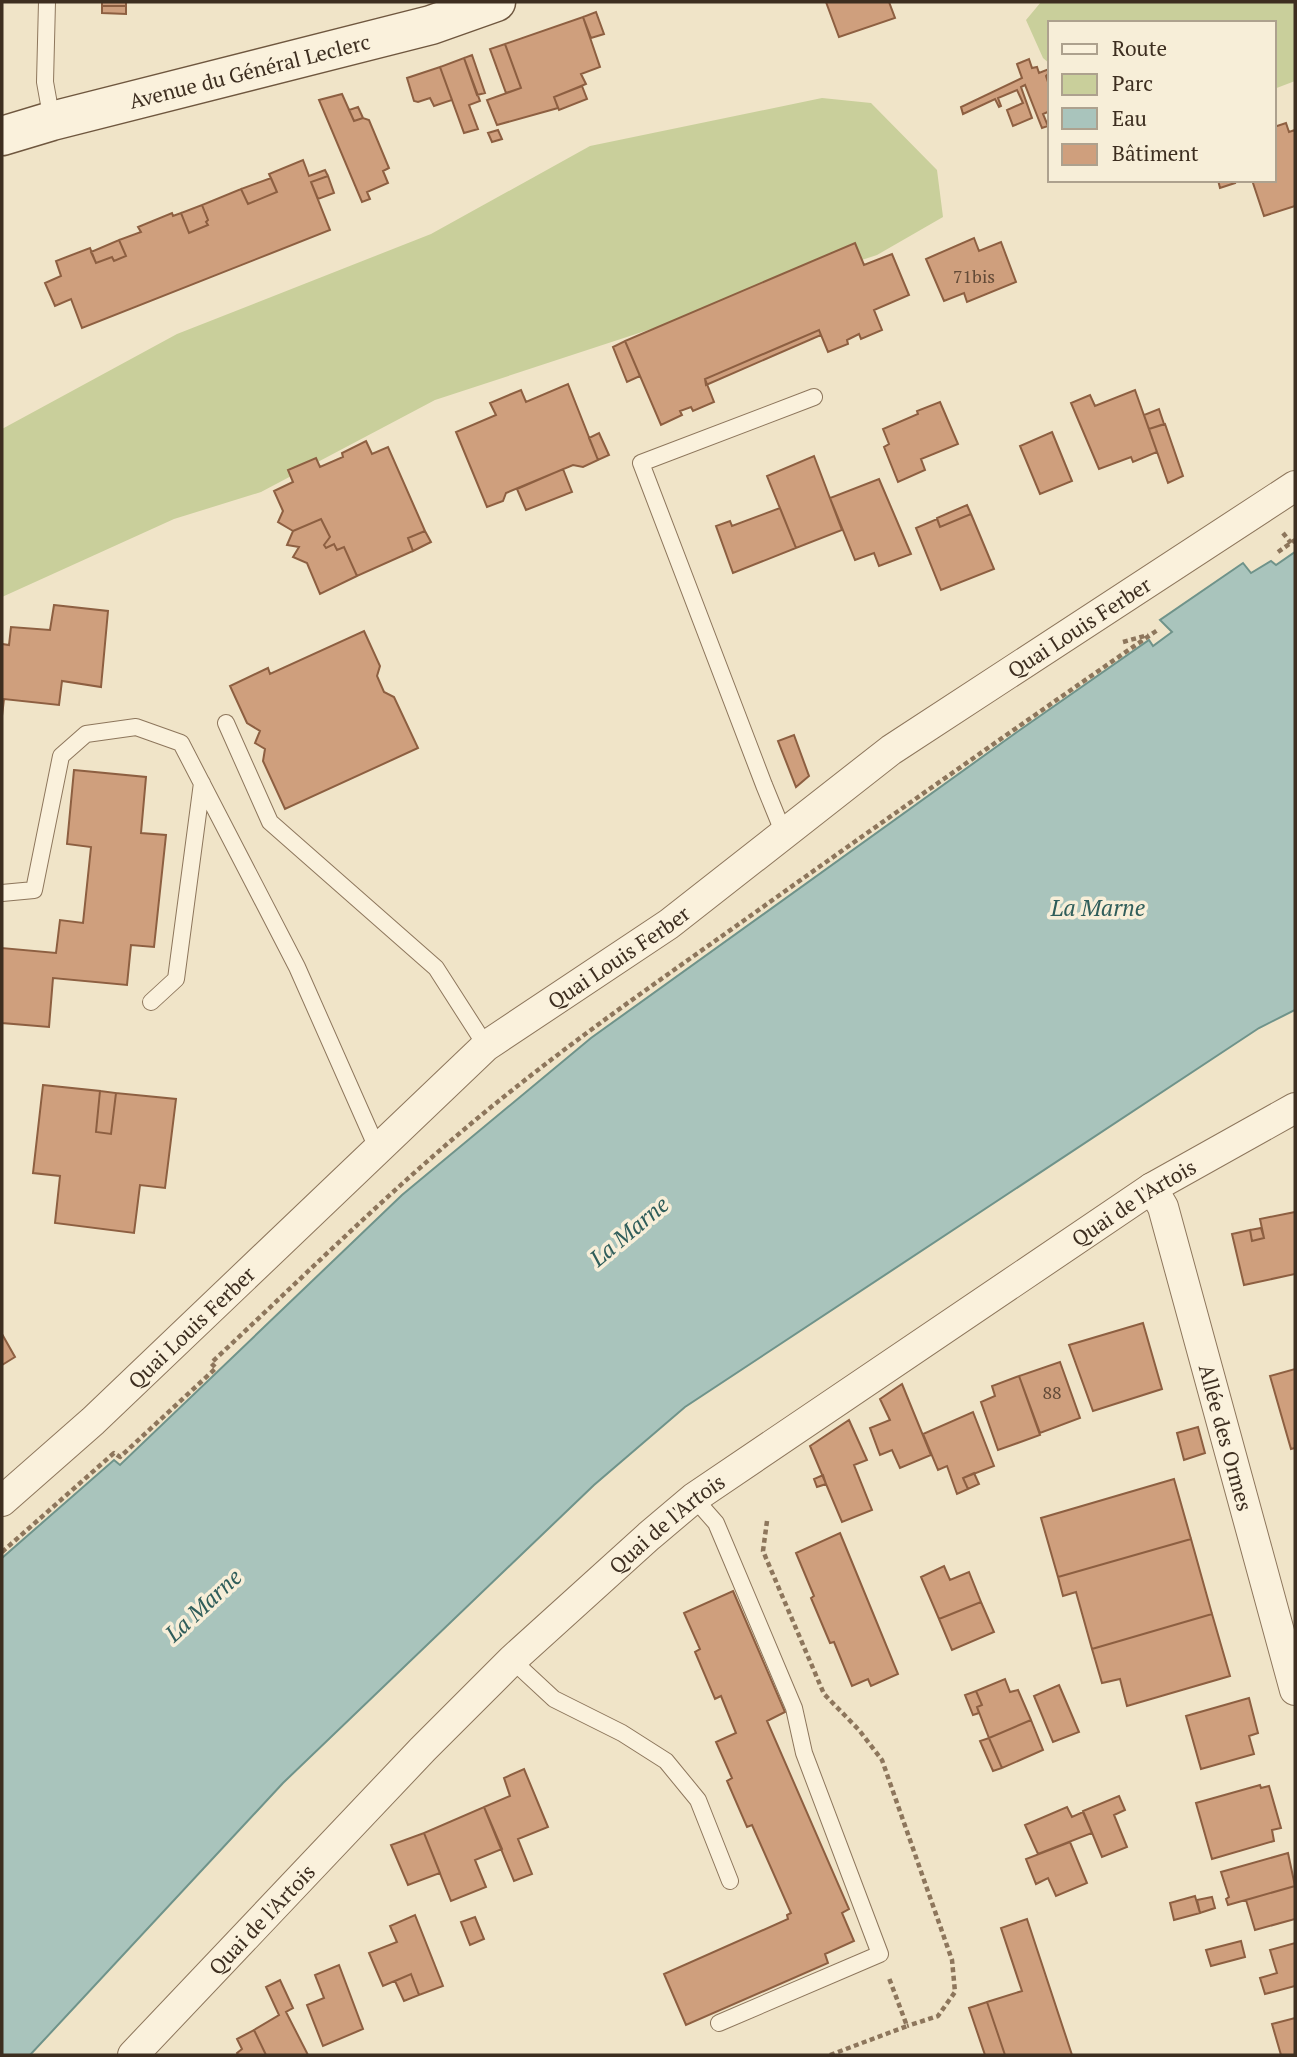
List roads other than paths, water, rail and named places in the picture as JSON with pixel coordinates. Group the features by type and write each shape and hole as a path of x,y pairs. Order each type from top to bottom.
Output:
{"main road":[{"name":"Avenue du Général Leclerc","path":"2,136 431,25 496,2"}],"street":[{"name":"Quai Louis Ferber","path":"4,1494 93,1421 377,1147 486,1046 670,924 891,750 1295,486"},
{"name":"Quai de l'Artois","path":"133,2055 414,1759 512,1660 694,1497 1152,1188 1295,1108"},
{"name":"Allée des Ormes","path":"1152,1188 1163,1208 1295,1690"}],"lane":[{"path":"47,2 45,82 52,121"},
{"path":"784,834 641,463 814,397"},
{"path":"226,723 270,822 436,968 486,1046"},
{"path":"2,893 34,890 61,756 86,734 135,727 181,743 298,967 377,1147"},
{"path":"151,1002 176,979 202,783"},
{"path":"694,1497 716,1524 794,1708 804,1753 880,1954 719,2023"},
{"path":"512,1660 554,1699 622,1733 666,1761 698,1800 730,1881"}],"water":[{"name":"La Marne","path":"1295,552 1295,1010 1259,1028 685,1407 594,1485 283,1783 30,2055 2,2055 2,1558 114,1460 120,1465 402,1195 591,1038 1017,732 1149,640 1153,646 1172,632 1160,620 1243,563 1251,573 1271,561 1276,565"}]}
